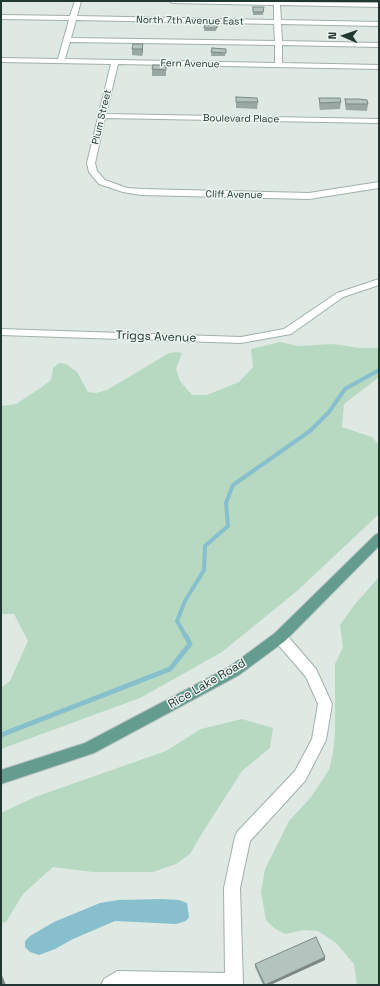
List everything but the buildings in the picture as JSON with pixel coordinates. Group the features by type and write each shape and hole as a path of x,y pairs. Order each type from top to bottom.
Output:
{"main road":[{"name":"Rice Lake Road","path":"1,777 90,748 234,671 280,637 379,538"}],"street":[{"path":"61,61 78,1"},
{"path":"172,1 379,4"},
{"path":"277,2 279,66"},
{"name":"North 7th Avenue East","path":"1,17 379,24"},
{"path":"66,40 379,45"},
{"name":"Fern Avenue","path":"1,60 379,67"},
{"name":"Plum Street","path":"93,172 91,163 115,62"},
{"name":"Boulevard Place","path":"102,116 379,121"},
{"name":"Cliff Avenue","path":"93,172 102,182 113,187 141,192 309,196 379,185"},
{"name":"Triggs Avenue","path":"1,332 241,340 287,332 340,295 379,282"},
{"path":"110,985 117,980 134,983 234,984 232,888 243,837 300,776 319,740 325,704 312,673 280,637"}],"green space":[{"path":"280,342 297,346 333,344 360,348 379,348 379,377 344,404 342,427 372,437 379,445 379,514 297,591 222,652 140,698 1,749 1,688 10,681 28,641 14,614 1,614 1,406 16,404 39,389 51,380 53,368 59,363 66,364 77,372 88,392 96,393 107,390 169,353 176,352 182,353 176,369 180,381 192,395 207,395 239,382 253,367 251,349"},
{"path":"379,577 379,985 357,985 354,964 336,943 318,931 304,930 285,934 274,928 266,920 261,892 265,869 289,821 311,797 329,770 333,753 335,733 335,664 343,647 340,625 355,604"},
{"path":"242,719 273,728 270,748 242,771 190,854 176,864 153,872 93,872 53,867 23,894 6,922 1,923 1,813 35,797 166,751 201,729"}],"water":[{"path":"118,900 179,900 187,903 189,917 186,921 176,924 115,921 39,955 30,952 25,947 25,941 30,936 54,922 100,903"}],"waterway":[{"path":"186,637 177,621 185,601 204,570 205,546 228,526 226,503 233,485 310,431 329,412 345,389 379,370"},
{"path":"1,735 170,669 190,644 186,636"}]}
